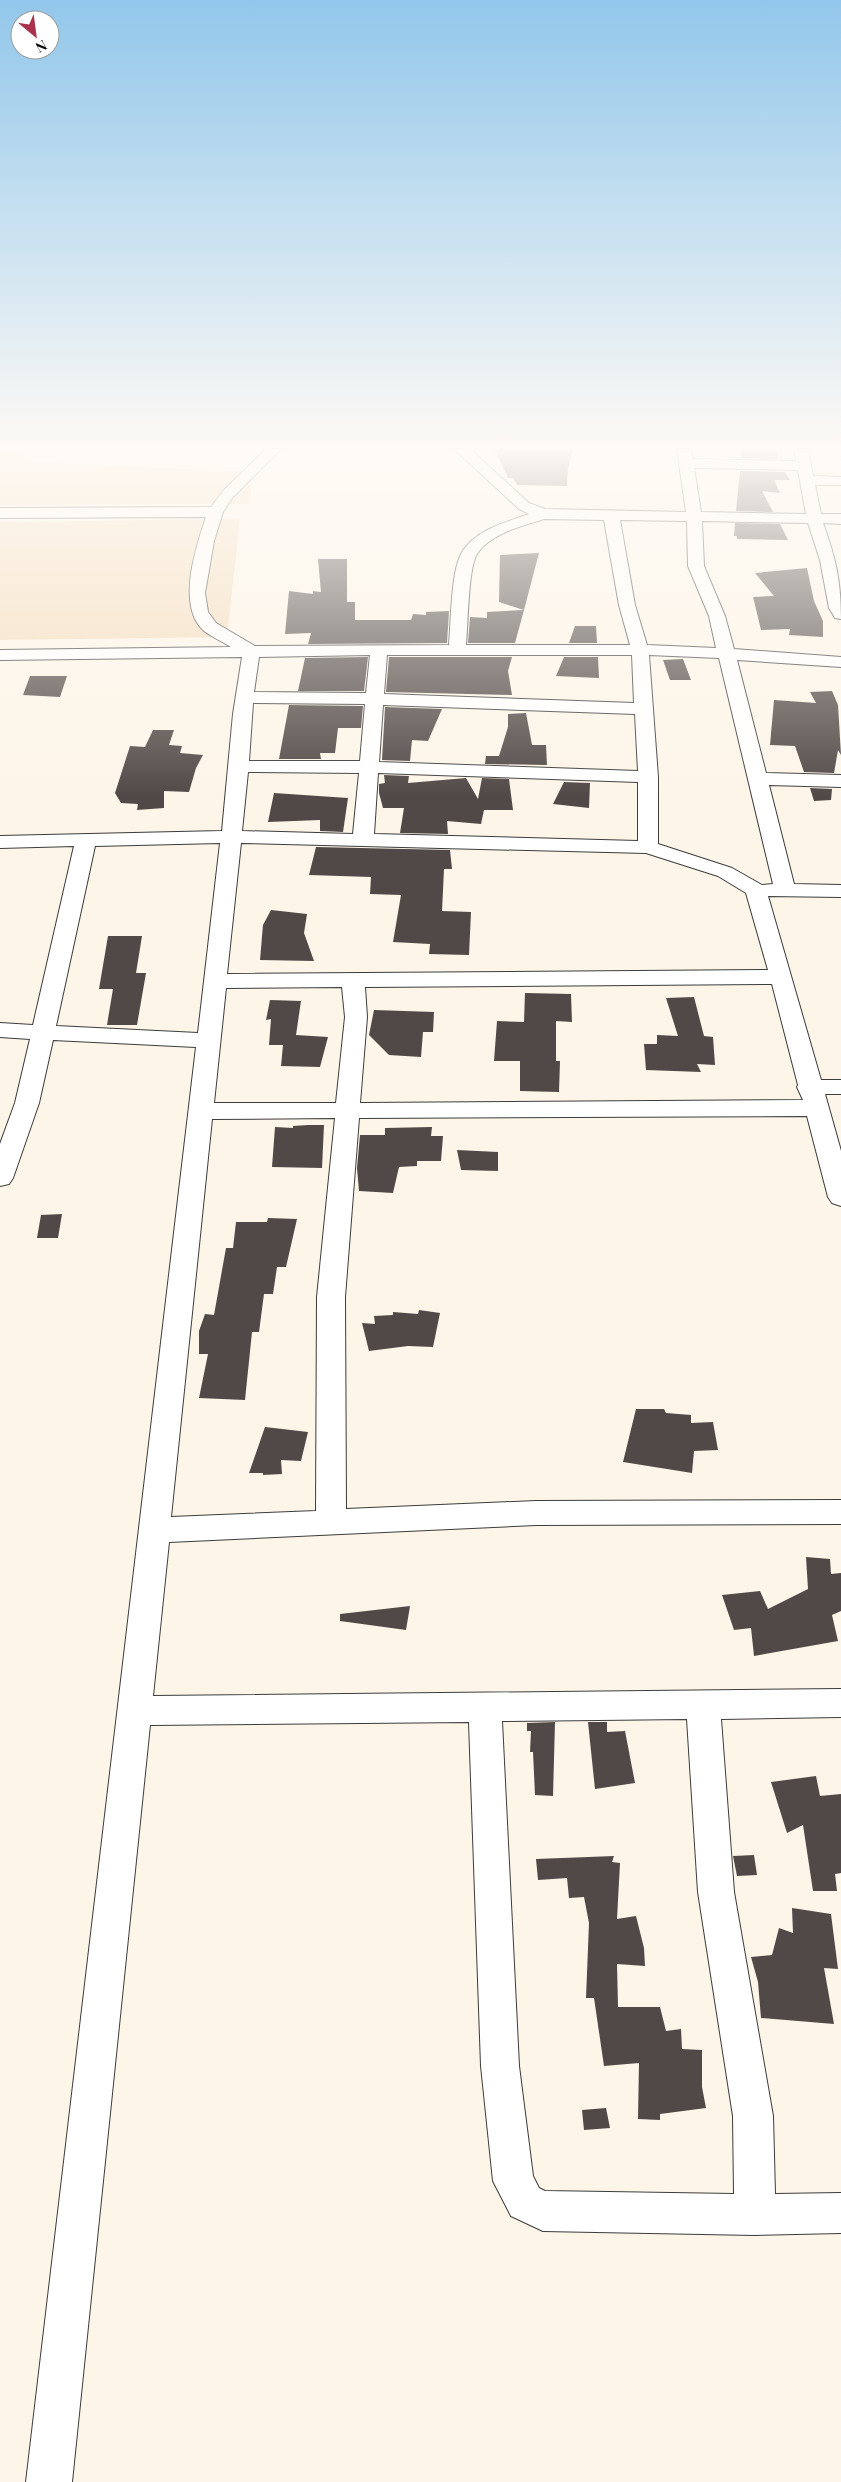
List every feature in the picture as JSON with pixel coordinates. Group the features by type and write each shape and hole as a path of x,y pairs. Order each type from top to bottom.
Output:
{"street":[{"path":"202,565 197,593 203,619 219,634 240,644 251,652"},
{"path":"457,650 467,565"},
{"path":"620,565 626,597 640,651 642,709 648,777 648,847"},
{"path":"696,565 717,616 785,890"},
{"path":"834,565 832,589 841,614"},
{"path":"363,840 377,698 379,650"},
{"path":"0,655 379,650 698,650 774,659 841,662"},
{"path":"49,2482 239,766 244,697 251,652"},
{"path":"244,697 377,698 642,709"},
{"path":"239,766 300,768 370,767 648,777"},
{"path":"756,779 841,781"},
{"path":"0,842 230,837 648,847 725,872 755,890 841,891"},
{"path":"0,1178 26,1103 86,840"},
{"path":"755,890 761,904 812,1098 840,1193"},
{"path":"214,981 780,977"},
{"path":"331,1522 331,1297 356,1017 353,980"},
{"path":"0,1030 208,1041"},
{"path":"200,1112 349,1111 812,1098 841,1088"},
{"path":"154,1530 536,1513 841,1512"},
{"path":"134,1711 841,1702"},
{"path":"703,1704 716,1892 753,2116 755,2215"},
{"path":"485,1707 500,2066 513,2181 524,2202 544,2211 574,2210 755,2215 841,2214"}],"sand":[{"path":"0,565 235,565 227,637 0,640"}],"building":[{"path":"319,565 347,565 347,602 355,602 355,620 411,620 413,614 426,615 426,612 449,611 447,643 308,644 311,633 285,634 289,591 313,594 313,591 321,592"},
{"path":"500,565 536,565 524,610 499,602"},
{"path":"807,568 814,601 823,621 823,637 789,635 790,629 761,630 753,597 774,596 755,573"},
{"path":"524,610 515,643 468,643 470,617 487,618 487,612"},
{"path":"575,626 596,626 597,643 569,643"},
{"path":"368,657 364,691 298,691 305,658"},
{"path":"389,657 512,657 508,671 512,695 386,692"},
{"path":"564,657 598,657 599,678 556,676"},
{"path":"683,659 691,680 670,680 663,660"},
{"path":"30,676 67,676 60,697 23,695"},
{"path":"832,691 838,705 841,755 838,750 834,773 804,772 795,746 770,745 774,700 816,703 810,692"},
{"path":"289,705 363,706 361,728 338,728 335,753 320,753 321,759 279,759"},
{"path":"385,707 442,709 428,741 412,740 410,761 382,760"},
{"path":"526,713 532,745 546,745 547,765 485,764 486,756 499,756 508,727 508,714"},
{"path":"153,730 174,730 169,745 182,746 180,753 203,755 196,768 189,792 164,791 164,808 137,810 138,804 121,803 115,793 130,746 145,747"},
{"path":"384,775 409,776 408,783 466,778 478,799 482,778 509,779 513,810 484,810 481,824 447,821 448,834 400,833 404,808 383,808 379,784 385,783"},
{"path":"564,782 590,783 589,808 553,804"},
{"path":"810,788 832,789 831,800 814,801"},
{"path":"274,793 348,798 343,832 320,831 320,820 268,822"},
{"path":"316,847 450,850 452,869 444,869 442,911 471,912 469,955 429,954 430,944 393,942 401,895 370,894 371,877 309,875"},
{"path":"271,910 307,914 304,933 314,961 260,960 263,925"},
{"path":"108,936 142,936 136,973 146,973 137,1025 107,1025 113,989 99,989"},
{"path":"525,993 571,994 572,1022 556,1021 556,1061 560,1061 559,1092 520,1091 520,1061 494,1061 497,1021 524,1022"},
{"path":"694,997 704,1036 713,1037 715,1065 697,1064 701,1072 646,1070 644,1044 657,1044 657,1035 678,1036 666,998"},
{"path":"270,1000 301,1001 296,1035 328,1037 320,1067 281,1066 283,1045 269,1045 271,1019 266,1020"},
{"path":"374,1010 434,1012 433,1032 423,1032 421,1057 389,1055 369,1035"},
{"path":"324,1125 322,1168 272,1167 275,1127 293,1128 293,1126"},
{"path":"432,1127 431,1136 443,1136 441,1161 417,1161 417,1166 399,1167 393,1193 359,1191 357,1168 360,1135 385,1135 385,1128"},
{"path":"457,1150 498,1152 498,1171 461,1170"},
{"path":"62,1214 58,1238 37,1238 41,1215"},
{"path":"268,1218 297,1219 286,1267 277,1267 273,1294 264,1294 259,1332 252,1332 245,1400 199,1398 208,1354 199,1354 199,1331 205,1314 214,1315 226,1248 233,1248 236,1222 267,1222"},
{"path":"419,1310 440,1313 433,1347 408,1346 369,1351 362,1323 375,1324 374,1316 393,1315 393,1312 418,1314"},
{"path":"636,1409 664,1409 666,1413 691,1415 691,1423 713,1422 718,1450 694,1451 692,1473 623,1462"},
{"path":"265,1427 308,1432 301,1461 281,1460 282,1474 263,1475 263,1473 249,1473"},
{"path":"806,1557 830,1559 831,1574 841,1573 841,1611 832,1615 838,1641 754,1656 751,1628 734,1630 722,1595 760,1591 768,1609 808,1589"},
{"path":"410,1606 406,1630 340,1621 340,1614"},
{"path":"555,1722 553,1796 535,1795 533,1752 530,1752 531,1731 527,1731 527,1723"},
{"path":"588,1722 607,1722 607,1732 625,1731 635,1783 595,1789"},
{"path":"816,1776 820,1796 841,1794 841,1873 835,1874 837,1891 813,1891 803,1825 787,1833 771,1782"},
{"path":"754,1855 757,1875 737,1876 733,1856"},
{"path":"614,1856 612,1862 620,1863 617,1919 636,1916 644,1948 645,1966 617,1964 618,2007 660,2007 666,2031 681,2029 682,2049 702,2050 702,2087 706,2108 660,2114 660,2120 638,2119 639,2063 604,2066 594,1998 586,1998 589,1923 584,1897 569,1898 567,1878 538,1880 536,1859"},
{"path":"792,1908 831,1914 838,1969 824,1968 834,2024 761,2018 758,1982 751,1957 772,1955 779,1928 793,1933"},
{"path":"606,2108 610,2128 584,2130 582,2110"}]}
